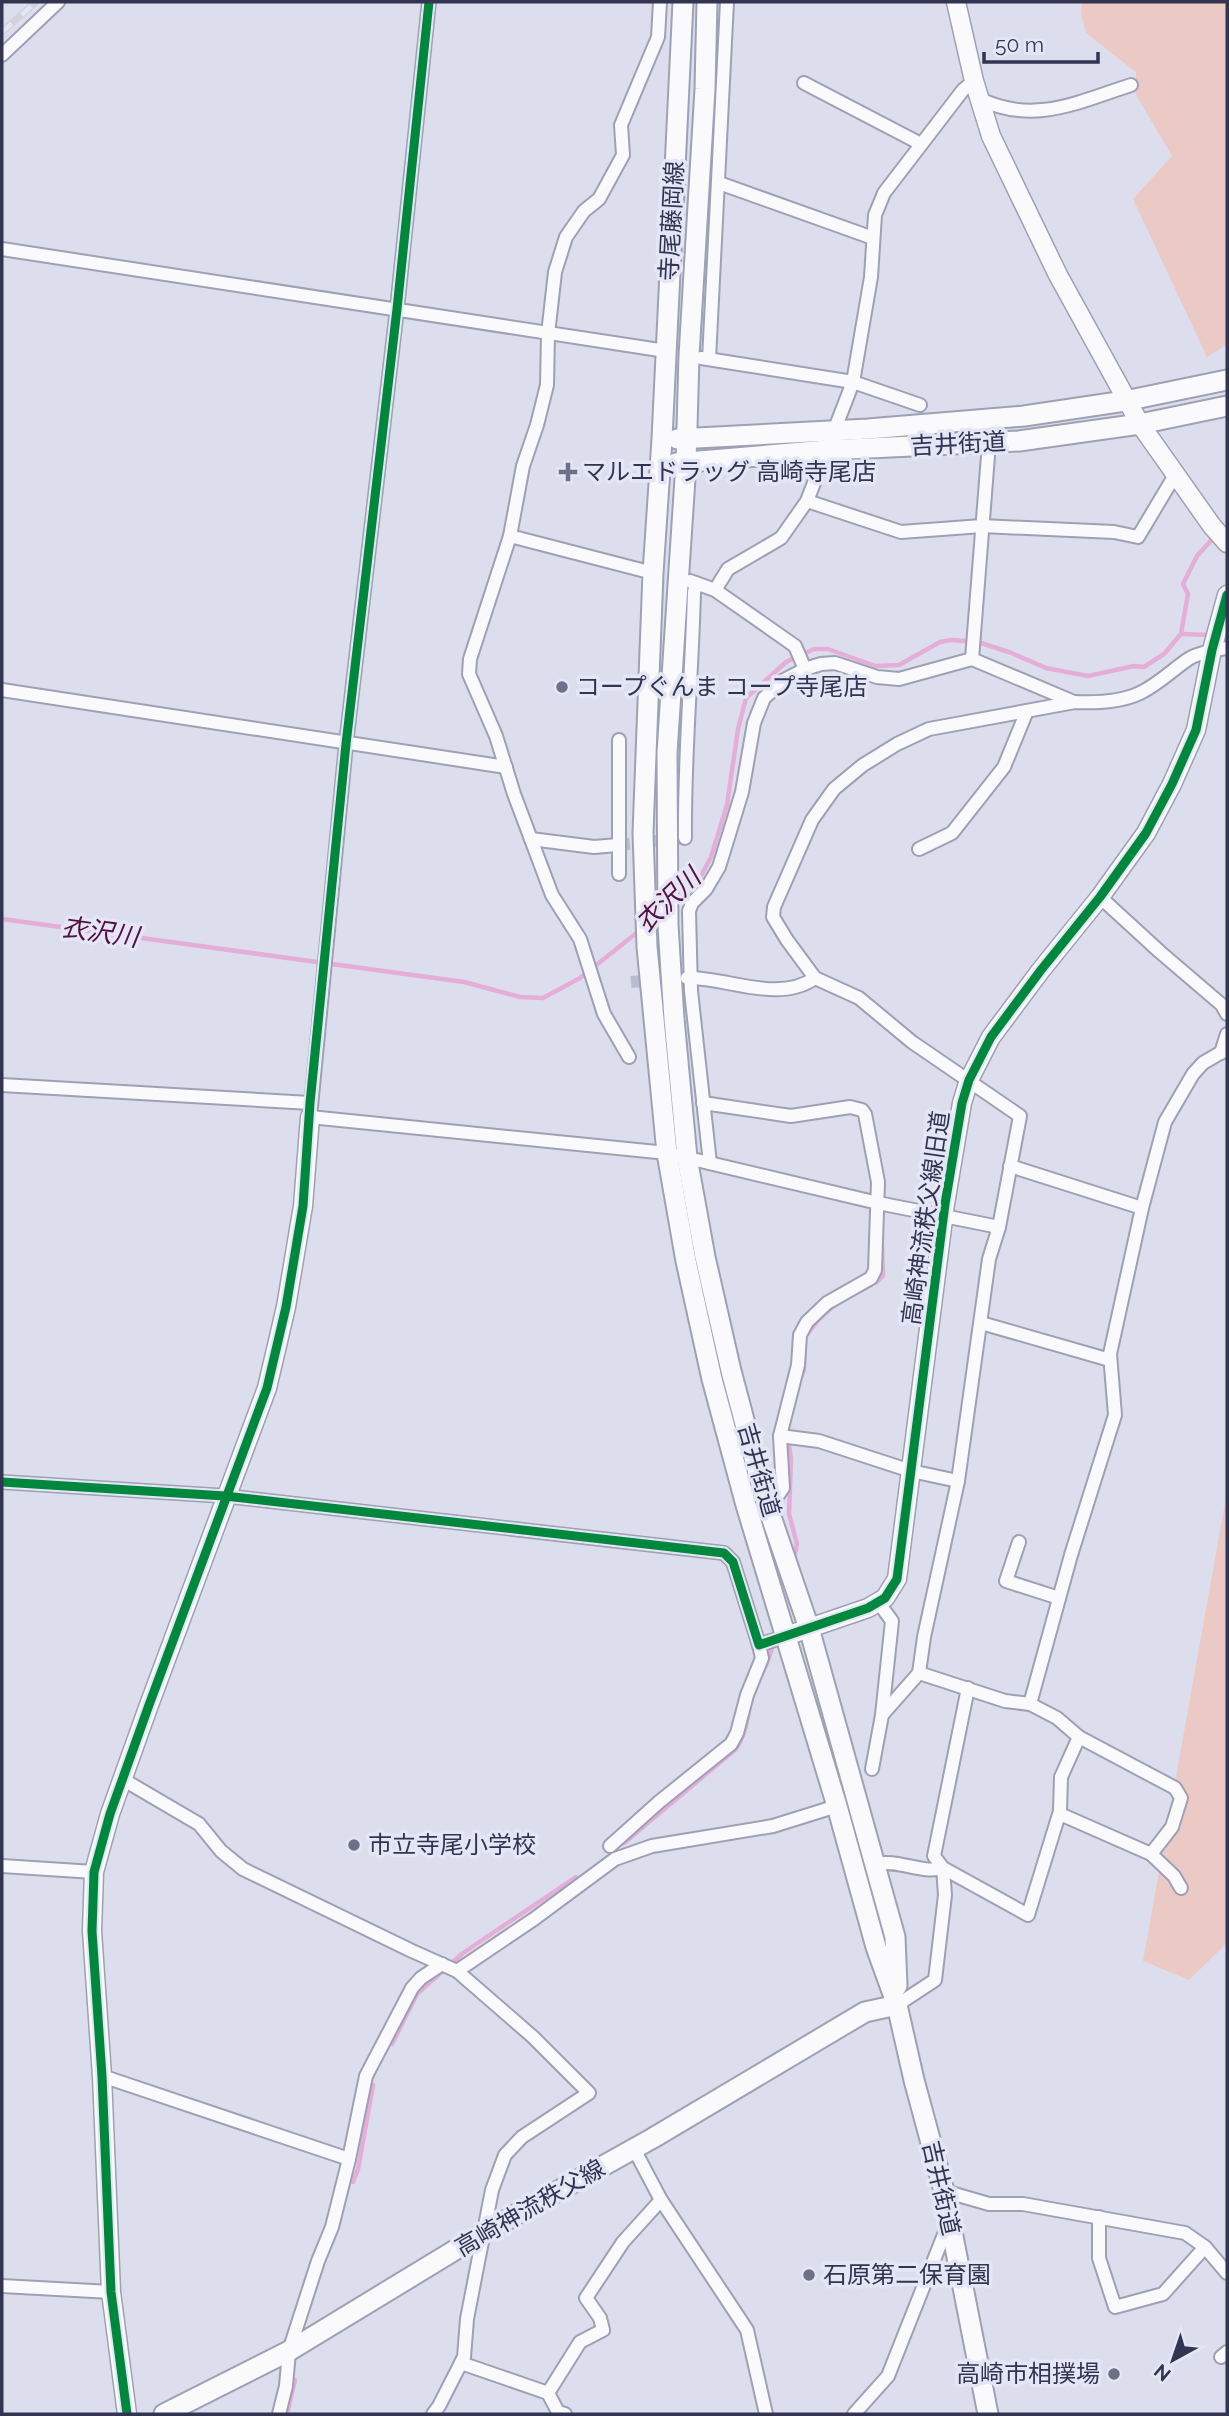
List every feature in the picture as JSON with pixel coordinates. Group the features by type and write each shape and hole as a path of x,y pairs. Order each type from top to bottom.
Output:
{"main road":[{"name":"寺尾藤岡線","path":"662,439 683,2"},
{"name":"寺尾藤岡線","path":"688,439 689,356 705,89 707,2"},
{"name":"吉井街道","path":"662,439 834,431 1024,416 1125,401 1227,380"},
{"name":"吉井街道","path":"660,464 827,450 989,443 1140,425 1227,406"},
{"path":"653,573 662,439"},
{"path":"688,439 688,581"},
{"name":"吉井街道","path":"653,573 645,743 645,906 667,1153 686,1261 712,1379 746,1505 837,1806 876,1947 897,2005 944,2191 988,2414"},
{"name":"吉井街道","path":"688,581 667,754 666,879 674,1019 687,1158 705,1257 728,1358 765,1499 809,1628 895,1937 897,2005"},
{"name":"高崎神流秩父線","path":"164,2414 289,2351 483,2233 634,2149 864,2012 897,2005"}],"street":[{"path":"2,55 58,2"},
{"path":"127,2414 111,2292 102,2076 92,1931 94,1872 110,1814 267,1388 286,1307 303,1206 346,744 397,309 429,2"},
{"path":"629,1057 604,1014 580,939 552,895 496,736 469,674 470,659 510,536 523,466 547,385 548,334 555,272 566,237 584,211 598,199 623,155 621,125 658,37 660,2"},
{"path":"709,359 727,2"},
{"path":"956,2 974,81 991,136 1058,275 1140,425 1226,542"},
{"path":"715,590 728,569 781,538 807,502 853,382 871,277 875,215 884,193 963,90 974,81"},
{"path":"804,83 921,144"},
{"path":"980,99 999,108 1026,112 1056,110 1131,85"},
{"path":"719,183 873,238"},
{"path":"2,249 666,351"},
{"path":"689,356 853,382 919,405"},
{"path":"972,659 989,443"},
{"path":"807,502 901,532 982,526 1114,532 1138,537 1175,475"},
{"path":"510,536 653,573"},
{"path":"688,581 715,590 794,646 805,668"},
{"path":"685,838 684,780 694,592 688,581"},
{"name":"高崎神流秩父線旧道","path":"786,1636 868,1608 885,1598 897,1579 944,1217 962,1103 969,1080 991,1037 1146,833 1196,730 1219,649 1227,596"},
{"path":"882,1716 919,1673 923,1637 958,1481 989,1259 999,1227 1020,1116 912,1042 859,998 815,978 773,917 774,907 812,821 834,789 863,765 897,744 929,729 1075,702 1096,703 1139,694 1173,673 1191,657 1219,649"},
{"path":"710,1163 689,978 689,911 719,867 742,792 754,723 764,698 784,680 805,668 821,663 835,663 877,677 899,679 972,659 1075,702"},
{"path":"2,690 506,767"},
{"path":"919,849 952,833 970,811 1004,767 1027,711"},
{"path":"620,740 620,874"},
{"path":"531,839 594,847 618,845"},
{"path":"1100,897 1222,1005 1227,1014"},
{"path":"689,978 706,978 769,989 795,987 815,978"},
{"path":"1030,1704 1115,1415 1110,1360 1142,1208 1165,1122 1193,1074 1203,1063 1224,1051 1227,1034"},
{"path":"2,1085 310,1110 667,1153 878,1203 999,1227"},
{"path":"703,1103 791,1116 850,1107 862,1110 878,1182 875,1270 871,1278 827,1303 807,1322 800,1335 798,1365 780,1436 783,1488 778,1494 765,1499"},
{"path":"1010,1166 1142,1208"},
{"path":"981,1323 1110,1360"},
{"path":"780,1436 819,1441 911,1471 958,1481"},
{"path":"2,1482 225,1496 724,1553 733,1562 762,1658 747,1695 737,1733 731,1745 659,1802 610,1846"},
{"path":"1019,1542 1006,1581 1059,1598"},
{"path":"872,1769 882,1716 892,1621 877,1602"},
{"path":"759,1644 786,1636"},
{"path":"919,1673 1005,1701 1030,1704 1057,1718 1079,1737 1175,1788 1181,1798 1172,1828 1151,1854"},
{"path":"968,1688 934,1856 943,1868 1028,1915 1060,1814 1062,1777 1079,1737"},
{"path":"124,1780 198,1824 221,1851 243,1869 457,1970 533,2037 589,2093 522,2137 505,2155 492,2190 483,2233 467,2319 464,2357 433,2414"},
{"path":"457,1970 534,1919 615,1859 652,1846 773,1826 837,1806"},
{"path":"1060,1814 1151,1854 1174,1876 1181,1888"},
{"path":"876,1864 888,1861 934,1870 943,1868"},
{"path":"2,1866 94,1872"},
{"path":"897,2005 935,1980 945,1895 943,1868"},
{"path":"279,2414 286,2386 289,2351 317,2261 332,2227 366,2076 412,1988 421,1978 442,1964"},
{"path":"102,2076 349,2159"},
{"path":"634,2149 661,2200 747,2330 766,2414"},
{"path":"944,2191 989,2204 1023,2204 1185,2233 1205,2248 1227,2273"},
{"path":"548,2393 580,2342 603,2330 600,2318 586,2298 623,2242 661,2200"},
{"path":"1099,2217 1099,2258 1115,2307 1163,2294 1205,2248"},
{"path":"854,2414 888,2376 950,2221"},
{"path":"2,2286 111,2292"},
{"path":"461,2363 548,2393 558,2412 565,2414"}],"shaded area":[{"path":"1082,2 1227,2 1227,344 1207,357 1133,199 1172,156 1136,95 1136,72 1086,33 1081,14"},
{"path":"1227,1492 1227,1943 1189,1980 1143,1961"}],"waterway":[{"path":"1181,634 1188,594 1183,584 1197,556 1216,535"},
{"name":"衣沢川","path":"1181,634 1212,635"},
{"name":"衣沢川","path":"673,904 701,876 711,857 727,805 738,729 746,698 786,662 814,649 828,649 875,666 899,665 940,642 951,640 978,642 1046,668 1088,676 1134,666 1144,667 1164,654 1181,634"},
{"name":"衣沢川","path":"2,919 464,982 520,997 543,998 580,978 639,931"},
{"path":"860,1291 883,1276 882,1246"},
{"path":"807,1334 837,1303"},
{"path":"799,1382 804,1370 805,1343"},
{"path":"788,1438 791,1459 789,1514 797,1544 794,1558"},
{"path":"624,1843 736,1749 745,1729 753,1694 774,1641"},
{"path":"392,2044 417,1994 463,1953 576,1877"},
{"path":"353,2182 358,2169 373,2085"},
{"path":"287,2414 295,2380"}],"tunnel":[{"path":"618,845 685,838"},
{"path":"631,982 655,980"}],"railway":[{"path":"2,32 36,2"}],"cycle path":[{"path":"127,2414 111,2292 102,2076 92,1931 94,1872 110,1814 267,1388 286,1307 303,1206 310,1103 346,744 397,309 429,2"},
{"path":"2,1482 225,1496 724,1553 733,1562 759,1645 868,1608 885,1598 897,1579 945,1204 962,1103 969,1080 991,1037 1146,833 1196,730 1212,650 1227,595"}],"place":[{"name":"マルエドラッグ 高崎寺尾店","path":"568,472"},
{"name":"コープぐんま コープ寺尾店","path":"562,687"},
{"name":"市立寺尾小学校","path":"354,1845"},
{"name":"石原第二保育園","path":"809,2275"},
{"name":"高崎市相撲場","path":"1114,2374"}]}
